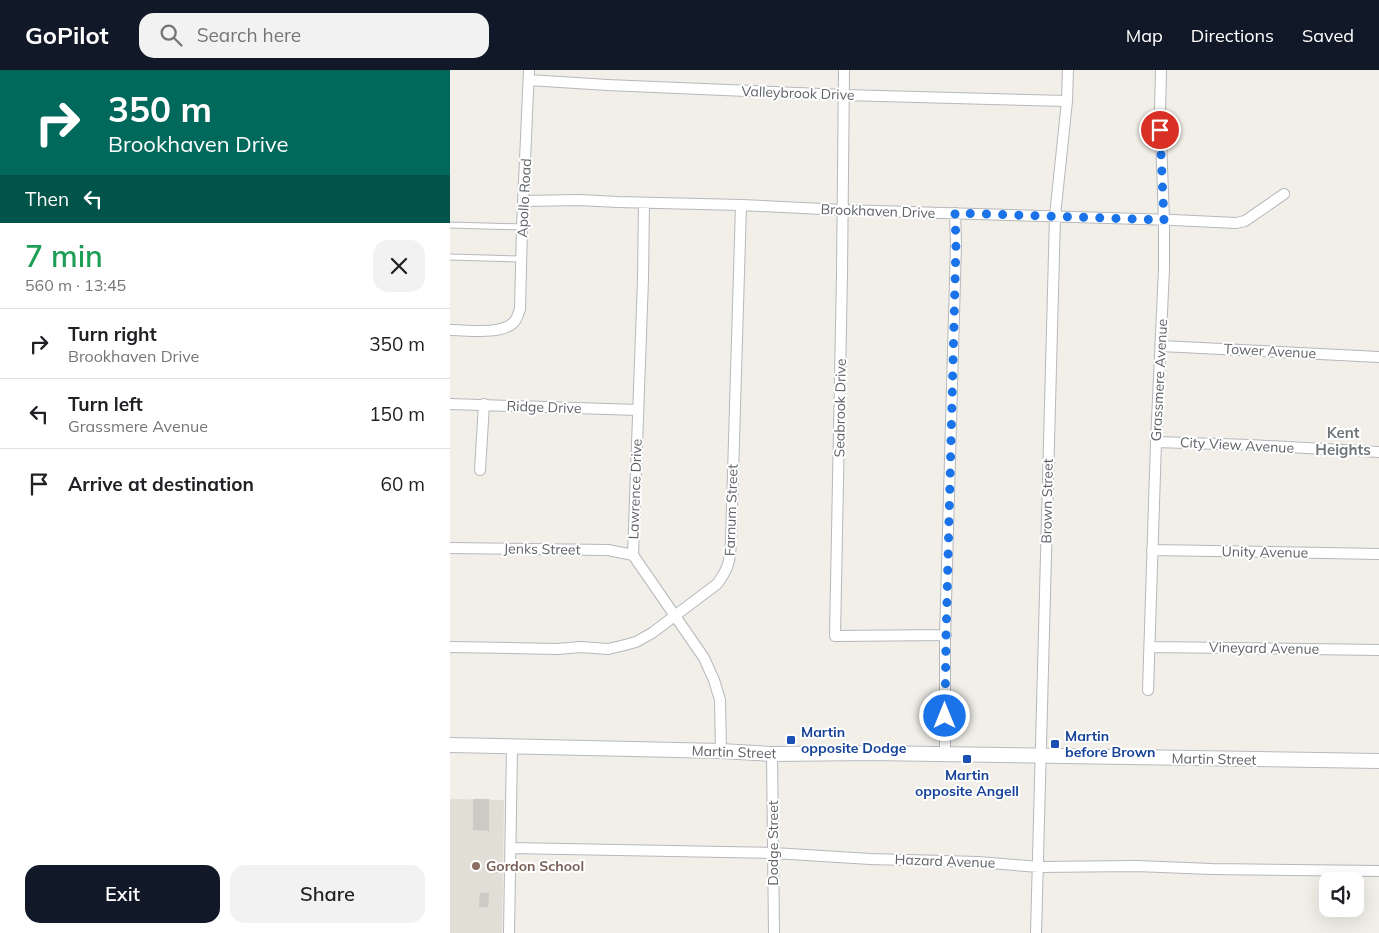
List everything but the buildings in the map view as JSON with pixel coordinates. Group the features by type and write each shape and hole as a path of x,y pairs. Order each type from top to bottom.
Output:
{"street":[{"name":"Seabrook Drive","path":"844,70 839,490 835,636 946,635"},
{"name":"Brown Street","path":"1036,933 1055,216 1067,101 1068,70"},
{"name":"Grassmere Avenue","path":"1148,690 1164,269 1160,112 1161,70"},
{"name":"Valleybrook Drive","path":"529,75 617,86 1067,101"},
{"name":"Apollo Road","path":"450,330 490,330 502,328 516,320 520,309 529,75"},
{"name":"Brookhaven Drive","path":"523,201 579,200 1236,223 1245,221 1284,194"},
{"name":"Lawrence Drive","path":"644,203 633,556 704,658 714,680 720,700 721,751"},
{"name":"Farnum Street","path":"450,647 558,649 580,647 608,649 636,642 652,633 718,584 730,561 741,205"},
{"path":"945,755 946,635 956,244 955,213"},
{"name":"Tower Avenue","path":"1160,346 1379,357"},
{"name":"Ridge Drive","path":"450,404 638,410"},
{"path":"480,470 484,404"},
{"name":"City View Avenue","path":"1156,442 1379,452"},
{"name":"Jenks Street","path":"450,548 608,550 633,556"},
{"name":"Unity Avenue","path":"1152,550 1379,554"},
{"name":"Vineyard Avenue","path":"1150,647 1379,650"},
{"name":"Martin Street","path":"450,745 721,751 772,754 872,753 1379,761"},
{"path":"509,933 512,746"},
{"name":"Dodge Street","path":"772,754 774,933"},
{"name":"Hazard Avenue","path":"511,848 774,853 978,862 1039,867 1136,866 1379,871"}],"lane":[{"path":"450,225 522,226"},
{"path":"450,257 521,259"}],"shaded area":[{"name":"Gordon School","path":"450,799 504,800 502,933 450,933"}],"place":[{"name":"Martin opposite Dodge","path":"791,740"},
{"name":"Martin before Brown","path":"1055,744"},
{"name":"Martin opposite Angell","path":"967,759"},
{"name":"Gordon School","path":"476,866"}],"district":[{"name":"Kent Heights","path":"1343,442"}],"route":[{"path":"945,716 956,244 955,213 1164,220 1160,130"}]}
